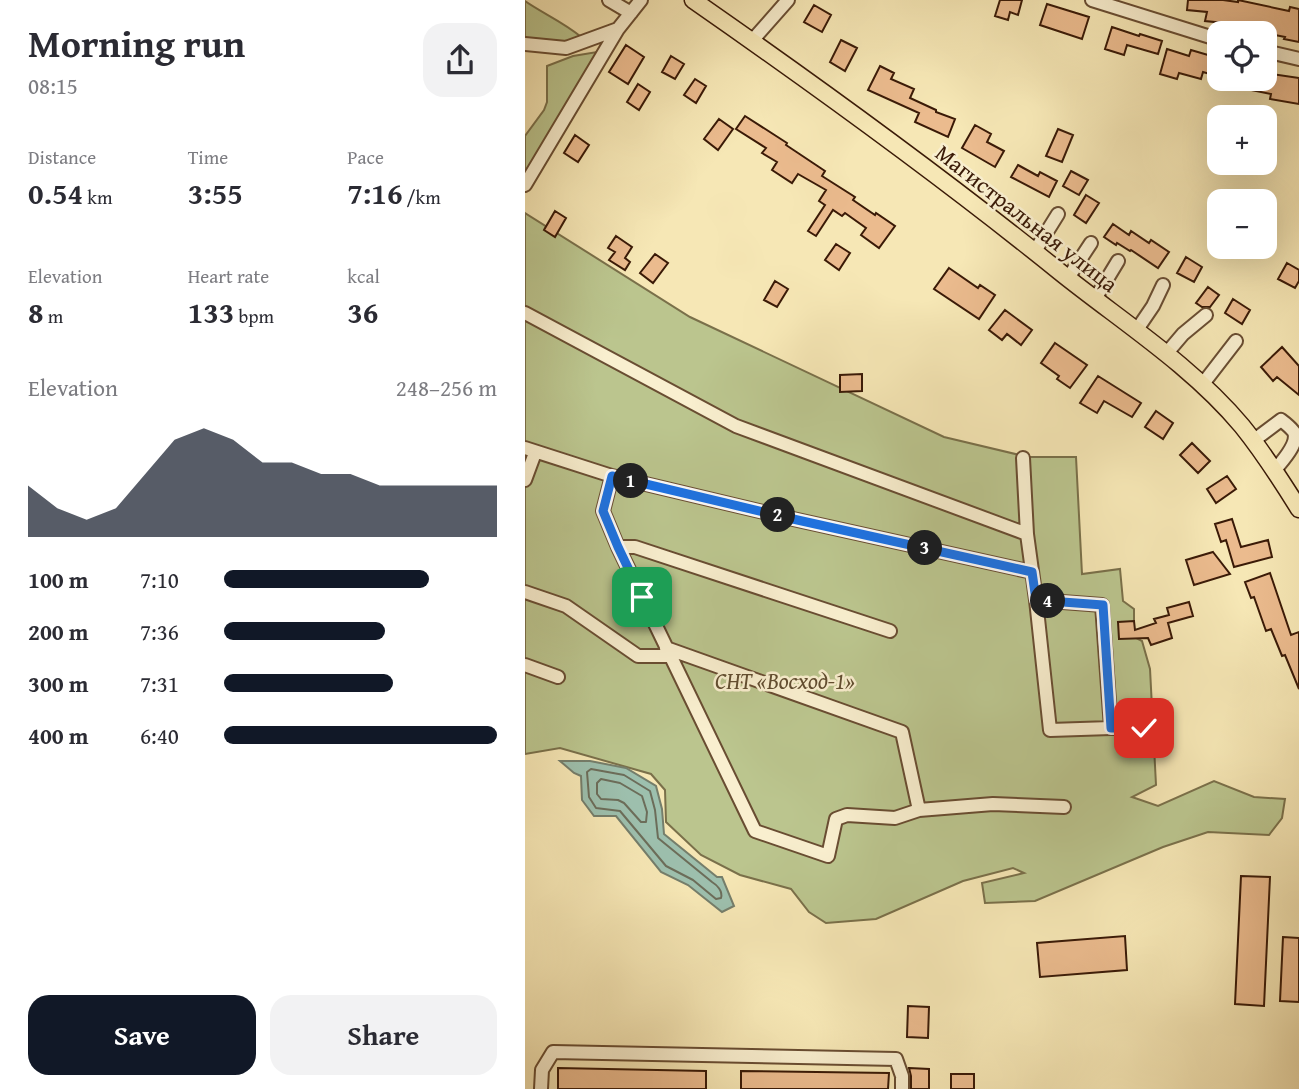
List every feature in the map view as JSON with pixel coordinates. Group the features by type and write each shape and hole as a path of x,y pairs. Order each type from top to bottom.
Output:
{"main road":[{"name":"Магистральная улица","path":"693,0 903,150 1166,354 1240,424 1275,470 1299,509"}],"street":[{"path":"610,0 631,13"},
{"path":"525,185 618,29 641,0"},
{"path":"751,41 788,0"},
{"path":"1092,0 1125,5 1207,35"},
{"path":"525,44 566,48 618,29"},
{"path":"1277,54 1299,59"},
{"path":"1035,251 1058,215"},
{"path":"1068,278 1091,243"},
{"path":"1095,299 1118,261"},
{"path":"1136,331 1163,285"},
{"path":"525,313 736,426 1027,534"},
{"path":"1166,354 1183,334 1206,315"},
{"path":"1202,386 1236,341"},
{"path":"1254,441 1281,420 1294,432 1294,446 1275,470"},
{"path":"525,480 530,451 612,476 1032,572"},
{"path":"1023,458 1027,534 1050,730 1144,728"},
{"path":"612,476 603,511 755,831 828,856 836,819 847,815 895,818 919,810 993,804 1064,807"},
{"path":"618,547 635,547 890,631"},
{"path":"525,592 566,606 638,656 668,652 902,732 919,810"},
{"path":"1036,600 1103,605 1111,728"},
{"path":"525,665 558,677"},
{"path":"541,1089 542,1070 553,1052 895,1059 902,1076 902,1089"}],"green space":[{"path":"525,1 580,36 560,45 525,40"},
{"path":"597,52 525,185 525,136 547,102 547,66 573,56"},
{"name":"СНТ «Восход-1»","path":"525,213 690,317 944,437 1028,457 1076,457 1082,574 1120,569 1123,601 1134,609 1134,637 1142,641 1150,669 1156,785 1132,797 1158,806 1214,781 1254,797 1285,799 1282,818 1269,835 1208,832 1163,847 1035,901 985,903 982,883 1024,873 1013,868 963,881 876,919 826,923 809,912 791,889 740,875 701,855 666,822 665,790 651,774 560,748 525,754"}],"water":[{"path":"560,761 590,761 626,768 656,786 662,809 664,834 717,877 722,877 734,906 722,912 688,885 661,872 616,816 594,816 582,800 581,776"}],"building":[{"path":"1000,0 1022,0 1018,15 1010,12 1008,20 995,16"},
{"path":"1188,0 1238,0 1289,11 1290,7 1299,9 1299,42 1277,35 1277,21 1205,21 1207,12 1187,10"},
{"path":"1047,4 1089,17 1082,39 1040,25"},
{"path":"814,5 831,15 822,32 804,22"},
{"path":"1112,27 1162,41 1158,54 1127,45 1124,55 1105,49"},
{"path":"841,40 857,48 845,71 830,62"},
{"path":"626,45 644,57 628,84 609,72"},
{"path":"1167,49 1189,56 1191,50 1207,55 1207,73 1203,72 1201,79 1179,73 1177,79 1160,74"},
{"path":"671,56 684,64 675,79 662,72"},
{"path":"880,66 894,73 891,79 914,89 910,98 955,119 948,137 915,122 919,113 868,90"},
{"path":"1277,75 1299,78 1299,104 1270,99 1271,94 1256,91 1277,91"},
{"path":"695,79 706,86 696,103 684,95"},
{"path":"638,84 650,92 639,110 627,102"},
{"path":"745,116 825,171 822,176 855,197 853,200 895,226 879,248 861,235 866,228 845,213 842,216 833,210 816,236 808,231 825,205 819,201 826,190 798,174 792,183 772,170 777,162 762,153 766,148 736,129"},
{"path":"719,119 733,129 718,150 704,139"},
{"path":"975,125 991,134 987,142 1004,151 995,167 962,148"},
{"path":"1058,129 1073,135 1062,162 1046,156"},
{"path":"575,135 589,145 578,162 564,153"},
{"path":"1018,165 1038,176 1040,172 1057,181 1049,197 1011,177"},
{"path":"1071,171 1088,180 1079,195 1063,186"},
{"path":"1086,195 1099,203 1086,223 1074,215"},
{"path":"555,211 566,218 555,237 544,230"},
{"path":"1113,224 1129,235 1131,231 1149,243 1151,240 1169,252 1158,268 1131,250 1104,237"},
{"path":"616,236 632,247 625,258 630,262 625,270 609,260 615,252 608,248"},
{"path":"836,244 850,253 839,270 825,260"},
{"path":"655,254 668,263 653,283 640,273"},
{"path":"1186,257 1202,267 1194,282 1177,273"},
{"path":"1287,263 1299,270 1299,281 1295,288 1278,279"},
{"path":"949,268 978,288 980,285 995,295 979,319 934,289"},
{"path":"775,281 788,289 777,307 764,300"},
{"path":"1208,287 1219,295 1210,307 1202,307 1196,303"},
{"path":"1233,299 1250,310 1242,324 1225,313"},
{"path":"1005,310 1032,330 1021,345 1007,334 1002,340 989,330"},
{"path":"1055,343 1087,365 1070,388 1041,363"},
{"path":"1282,347 1299,366 1299,395 1277,377 1273,381 1261,367"},
{"path":"862,374 862,391 840,392 840,375"},
{"path":"1098,376 1141,403 1132,417 1104,401 1097,413 1080,403"},
{"path":"1156,411 1173,423 1163,439 1145,427"},
{"path":"1192,443 1210,461 1198,473 1180,455"},
{"path":"1227,476 1236,489 1216,503 1207,489"},
{"path":"1232,519 1241,547 1268,540 1272,557 1234,567 1226,540 1221,542 1215,524"},
{"path":"1213,552 1230,574 1194,585 1186,560"},
{"path":"1270,573 1291,635 1299,632 1299,689 1271,629 1266,631 1254,597 1251,598 1245,582"},
{"path":"1189,602 1193,616 1168,623 1172,638 1151,645 1148,638 1119,639 1118,622 1134,621 1135,630 1156,623 1154,619 1169,615 1167,608"},
{"path":"1241,876 1270,877 1264,1006 1235,1004"},
{"path":"1125,936 1127,970 1040,977 1037,943"},
{"path":"1283,937 1299,938 1299,1002 1280,1001"},
{"path":"908,1006 929,1007 928,1038 907,1037"},
{"path":"558,1068 706,1071 706,1089 558,1089"},
{"path":"909,1068 929,1069 929,1089 911,1089"},
{"path":"741,1071 889,1073 888,1089 741,1089"},
{"path":"951,1074 974,1074 974,1089 951,1089"}],"route":[{"path":"642,597 603,511 612,476 1032,572 1036,600 1103,605 1111,728 1144,728"}]}
